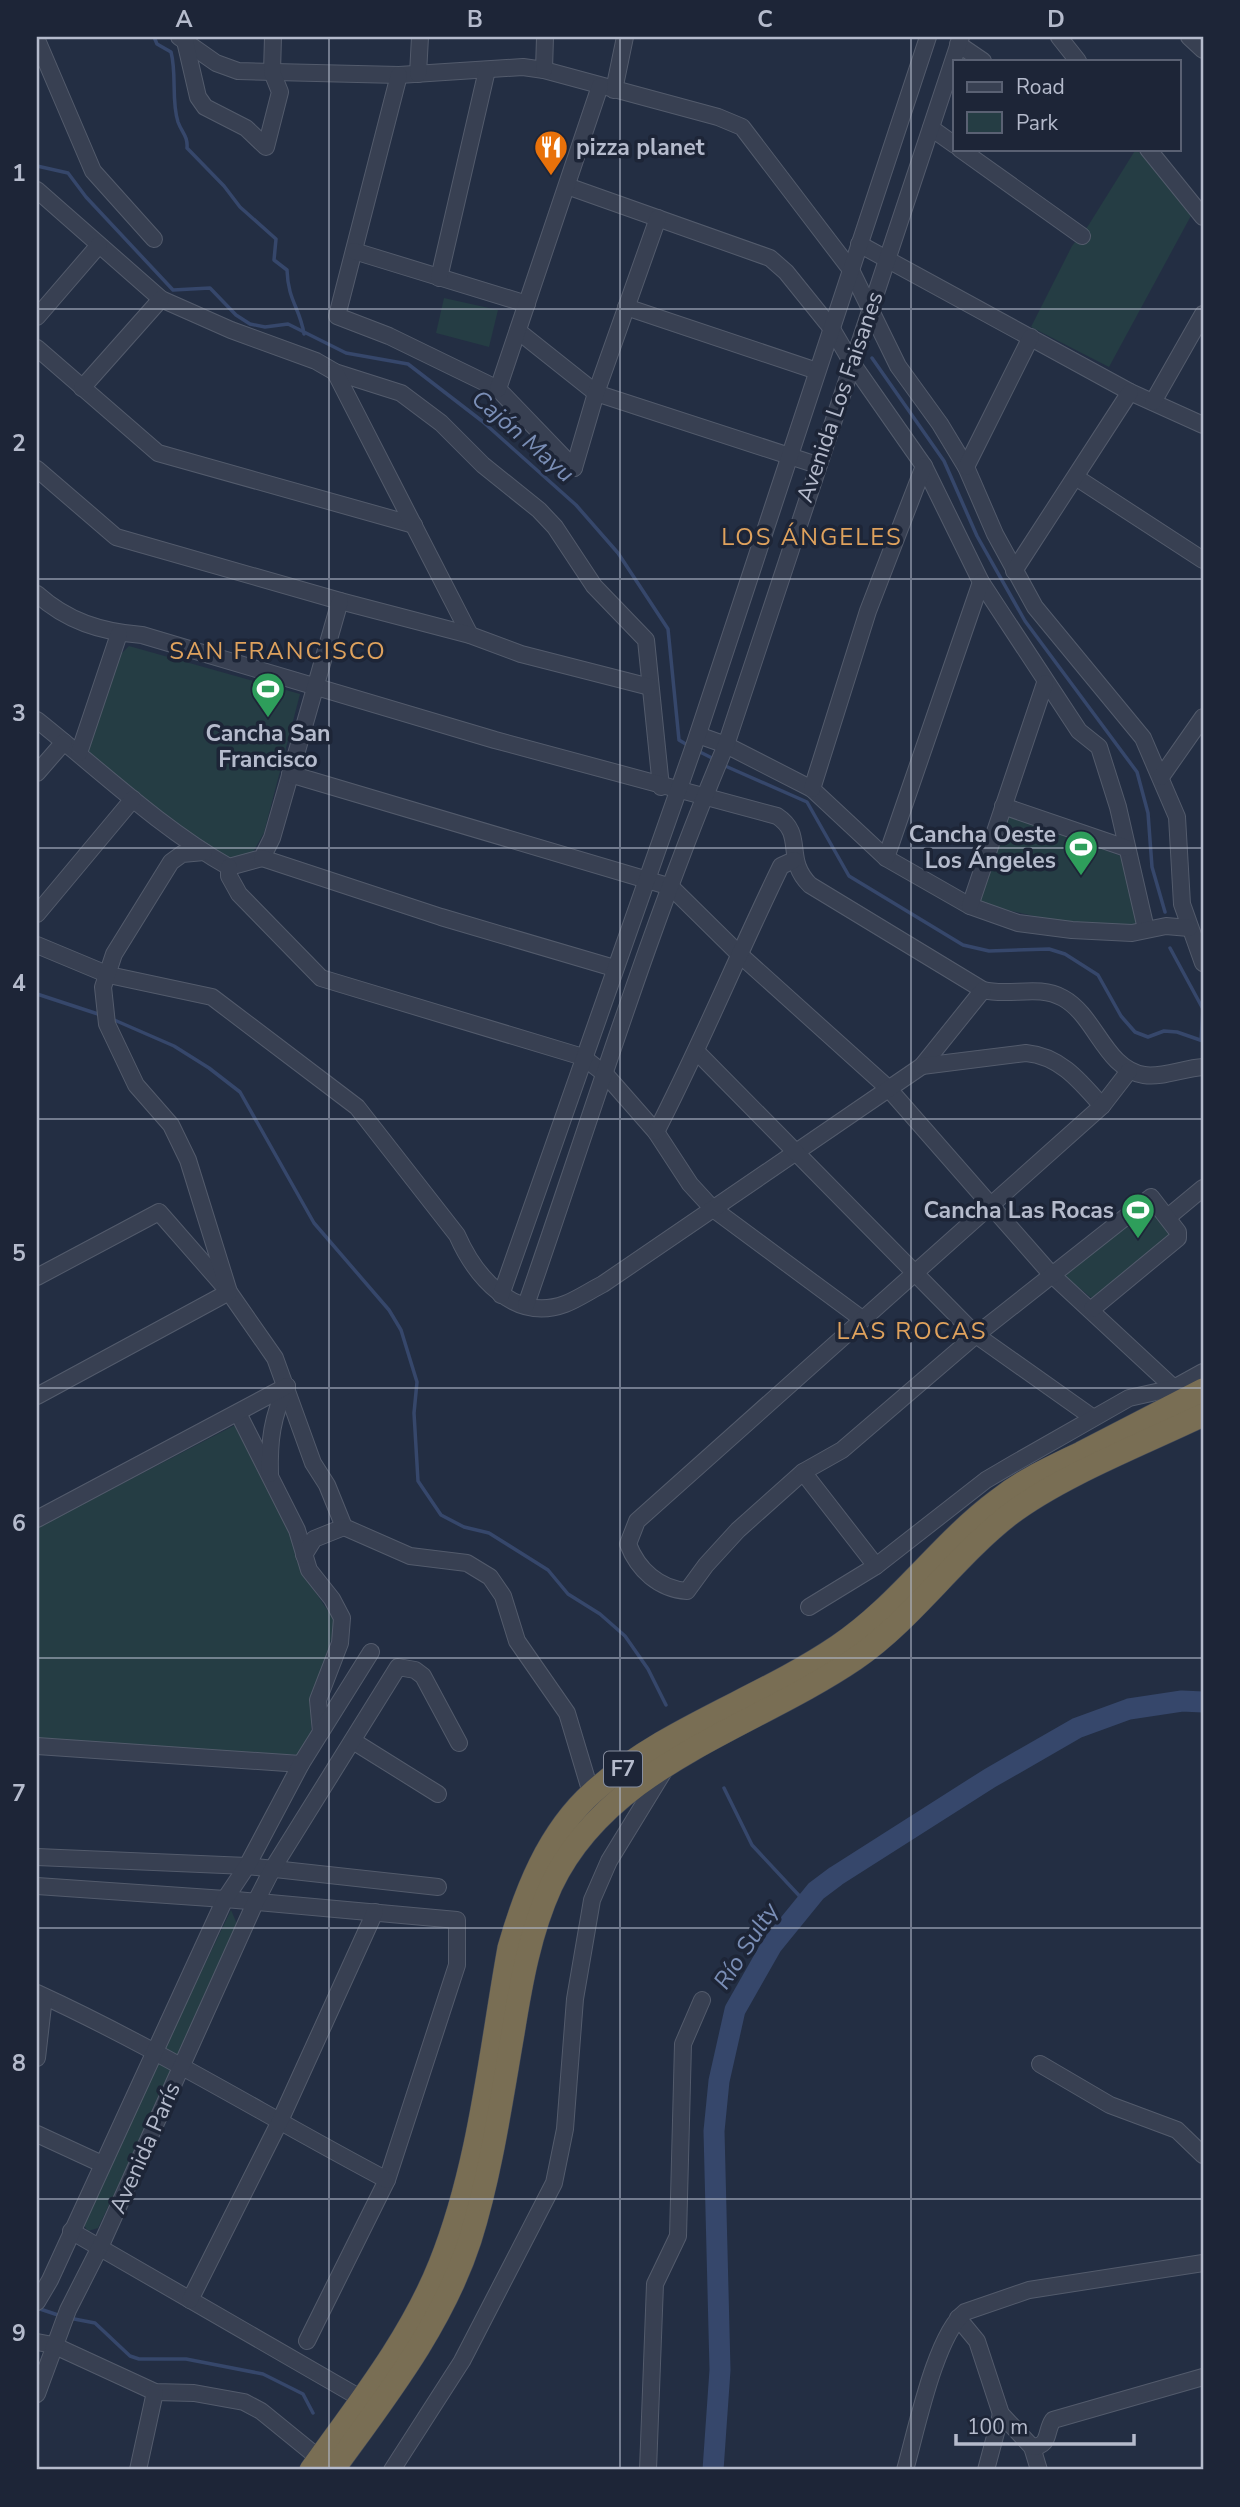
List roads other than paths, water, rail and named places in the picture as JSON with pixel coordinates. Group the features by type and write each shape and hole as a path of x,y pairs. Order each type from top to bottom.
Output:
{"highway":[{"name":"F7","path":"321,2466 406,2333 440,2265 462,2201 476,2139 509,1948 518,1917 535,1872 559,1833 591,1793 644,1754 838,1647 883,1611 966,1528 1020,1484 1203,1390"},
{"name":"F7","path":"321,2466 433,2326 458,2273 471,2238 493,2139 523,1972 537,1923 552,1884 575,1846 598,1817 625,1792 828,1676 877,1643 1012,1513 1062,1484 1203,1415"}],"street":[{"path":"182,39 198,97 205,107 246,128 266,147 280,92 272,72 273,37"},
{"path":"418,74 420,37"},
{"path":"544,70 545,37"},
{"path":"498,389 567,186 625,37"},
{"name":"Avenida Los Faisanes","path":"501,1295 694,744 928,37"},
{"path":"1059,37 1077,60"},
{"path":"1189,37 1203,50"},
{"path":"182,39 228,68 272,72 399,75 523,67 544,70 718,117 741,127 851,270 869,312 898,366 940,424 965,467 1014,571 1035,607 1143,738 1177,817 1182,904 1189,928 1200,943 1203,964"},
{"path":"37,40 93,170 154,239"},
{"path":"960,40 982,60"},
{"name":"Avenida Los Faisanes","path":"953,60 960,40"},
{"name":"Avenida Los Faisanes","path":"526,1305 671,887 703,797 721,756 953,61"},
{"path":"439,278 487,69"},
{"path":"399,75 337,316 389,336 498,389 574,468 596,393 658,218"},
{"path":"931,128 953,144"},
{"path":"961,150 1082,236"},
{"path":"1149,150 1197,196 1203,217"},
{"path":"567,186 770,258 786,272 832,328 852,363 924,466 981,582 1045,683 1079,731 1098,747 1118,807 1146,929"},
{"path":"37,190 160,299 231,330 316,361 335,372 401,393 441,423 483,465 539,510 555,527 594,586 646,640 661,786"},
{"path":"859,244 1130,392 1203,425"},
{"path":"37,317 99,245"},
{"path":"354,251 527,304"},
{"path":"82,388 160,299"},
{"path":"626,307 817,371"},
{"path":"1153,402 1203,314"},
{"path":"518,331 596,393 817,465"},
{"path":"965,467 1031,337"},
{"path":"37,348 158,453 414,525"},
{"path":"335,372 470,635"},
{"path":"1014,571 1077,478 1130,392"},
{"path":"813,789 868,611 924,466"},
{"path":"37,469 116,537 470,635 521,654 650,687"},
{"path":"1077,478 1203,560"},
{"path":"886,858 981,582"},
{"path":"37,594 75,621 119,634 142,635 661,786 777,816 788,823 793,834 794,860 798,874 810,885 983,990 1006,994 1032,990 1050,992 1065,998 1082,1012 1118,1062 1129,1071 1146,1076 1203,1067"},
{"path":"262,858 272,838 340,601"},
{"path":"79,753 119,634"},
{"path":"970,906 1045,683"},
{"path":"1161,777 1203,717"},
{"path":"37,720 133,799 204,852 229,867 262,858 441,917 614,968"},
{"path":"37,773 64,742"},
{"path":"694,744 813,789 886,858 970,906 1018,923 1072,930 1132,933 1146,929 1189,928"},
{"path":"290,774 671,887 738,953 888,1088 1051,1274 1092,1309 1174,1388"},
{"path":"37,914 133,799"},
{"path":"1003,806 1126,848"},
{"path":"204,852 182,854 171,862 114,954 103,987 107,1024 136,1084 171,1125 188,1160 229,1292"},
{"path":"656,1132 697,1052 738,953 781,866 794,860"},
{"path":"229,867 229,876 239,894 321,978 583,1057 606,1075 656,1132 690,1184 712,1208 862,1319"},
{"path":"37,945 109,975 212,997 357,1107 457,1235 467,1258 484,1280 501,1295 526,1305 546,1307 573,1299 603,1284 922,1066 983,990"},
{"path":"697,1052 975,1335 1092,1418"},
{"path":"922,1066 1026,1053 1041,1054 1058,1062 1101,1106"},
{"path":"1092,1309 1178,1238 1178,1232 1151,1197 975,1335 842,1450 803,1472 738,1530 706,1565 687,1591 670,1590 634,1561 628,1544 637,1521 1101,1106 1129,1071"},
{"path":"1168,1217 1203,1188"},
{"path":"37,1277 159,1212 229,1292 275,1358 313,1463 344,1527 410,1556 467,1563 490,1577 503,1596 517,1641 567,1713 591,1793"},
{"path":"37,1396 229,1292"},
{"path":"808,1607 876,1566 986,1480 1129,1398 1174,1388 1203,1372"},
{"path":"37,1519 287,1386"},
{"path":"270,1480 270,1438 274,1413 287,1386"},
{"path":"238,1413 297,1530 309,1570 332,1599 342,1618 340,1643 318,1700 321,1732"},
{"path":"803,1472 876,1566"},
{"path":"304,1555 314,1539 344,1527"},
{"path":"37,2301 43,2276 71,2231 225,1899 247,1866 301,1764 371,1652"},
{"name":"Avenida París","path":"37,2394 65,2317 101,2245 273,1868 398,1667 415,1670 423,1676 459,1743"},
{"path":"353,1741 438,1794"},
{"path":"37,1746 301,1764"},
{"path":"392,2470 462,2361 554,2183 565,2129 575,1999 593,1900 609,1861 667,1766"},
{"path":"37,1857 247,1866 438,1887"},
{"path":"37,1886 225,1899 457,1920 457,1965 387,2180 307,2341"},
{"path":"190,2300 279,2123 375,1912"},
{"path":"37,2057 40,1995 182,2067 279,2123 387,2180"},
{"path":"648,2470 655,2284 678,2236 683,2044 702,2000"},
{"path":"1040,2064 1110,2105 1177,2130 1203,2155"},
{"path":"37,2134 102,2164"},
{"path":"71,2231 101,2245 190,2300 362,2399"},
{"path":"905,2470 931,2379 944,2342 958,2318 977,2306 1029,2290 1203,2263"},
{"path":"958,2318 977,2342 1001,2414 1032,2447 1039,2470"},
{"path":"37,2342 53,2345 155,2392 194,2393 244,2402 261,2411 321,2466"},
{"path":"1032,2447 1039,2447 1047,2440 1053,2420 1203,2377"},
{"path":"138,2470 155,2392"},
{"path":"986,2470 1001,2414"}],"waterway":[{"path":"154,37 157,44 171,52 176,114 186,137 187,148 224,186 240,207 276,239 274,260 287,270 304,334"},
{"name":"Cajón Mayu","path":"37,166 68,173 86,197 173,290 210,288 236,315 250,324 265,327 288,324 346,353 408,364 482,421 576,505 618,553 668,629 679,740 689,746"},
{"path":"872,358 944,461 977,536 1025,621 1137,772 1148,813 1152,867 1165,912"},
{"name":"Cajón Mayu","path":"696,750 714,759"},
{"path":"723,765 807,802 849,876 963,945 989,951 1049,949 1065,954 1098,975 1121,1016 1135,1032 1148,1037 1164,1031 1177,1032 1203,1041"},
{"path":"1170,948 1203,1009 1201,1040"},
{"path":"37,994 101,1015"},
{"path":"112,1019 174,1046 240,1092 314,1223 389,1310 401,1330 417,1382 414,1413 418,1481 441,1515 464,1527 489,1533 548,1570 568,1594 600,1614 625,1636 648,1669 666,1705"},
{"name":"Río Sulty","path":"713,2470 720,2370 714,2131 719,2081 735,2010 772,1945 816,1891 836,1876 990,1778 1077,1728 1129,1709 1182,1701 1203,1702"},
{"path":"724,1788 752,1845 806,1903"},
{"path":"37,2308 61,2316"},
{"path":"69,2318 95,2323 130,2356 139,2359 186,2359 263,2374 303,2394 313,2413"}],"place":[{"name":"pizza planet","path":"551,177"},
{"name":"Cancha San Francisco","path":"268,719"},
{"name":"Cancha Oeste Los Ángeles","path":"1081,877"},
{"name":"Cancha Las Rocas","path":"1138,1240"}],"district":[{"name":"LOS ÁNGELES","path":"812,537"},
{"name":"SAN FRANCISCO","path":"278,651"},
{"name":"LAS ROCAS","path":"912,1331"}]}
